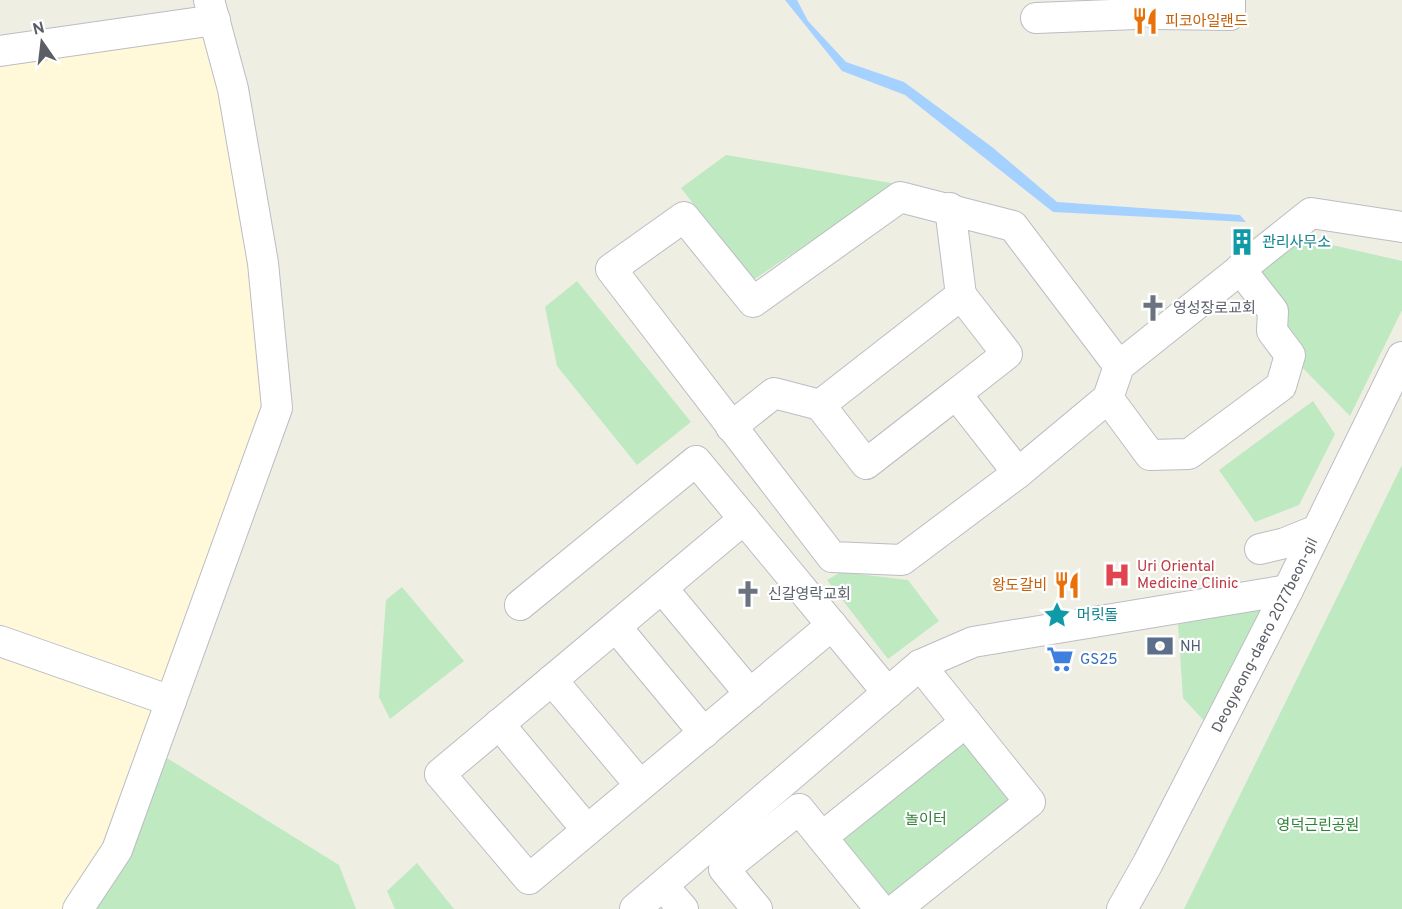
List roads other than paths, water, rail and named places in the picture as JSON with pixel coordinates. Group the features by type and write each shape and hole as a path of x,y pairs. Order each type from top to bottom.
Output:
{"street":[{"path":"1036,18 1146,7 1230,15 1230,0"},
{"path":"0,51 212,10 233,89 263,263 276,408 117,850 78,909"},
{"path":"1119,366 1013,226 900,197 753,302 684,217 611,269 832,557 902,560 1018,472 1108,398 1119,366 1311,213 1402,227"},
{"path":"731,427 774,393 820,405 866,464 1007,354 961,295 950,208"},
{"path":"1108,398 1150,455 1189,454 1281,386 1290,355 1272,331 1273,311 1240,269"},
{"path":"820,405 961,295"},
{"name":"Deogyeong-daero 2077beon-gil","path":"1122,909 1288,590 1402,357"},
{"path":"956,394 1018,472"},
{"path":"520,605 696,460 888,693"},
{"path":"744,519 440,774 529,879 832,625"},
{"path":"1260,549 1285,543 1317,530"},
{"path":"662,588 750,694"},
{"path":"635,909 920,665 973,642 1288,590"},
{"path":"616,627 704,732"},
{"path":"0,641 171,701"},
{"path":"896,909 1030,802 920,665"},
{"path":"552,680 640,786"},
{"path":"822,837 966,722"},
{"path":"500,724 587,830"},
{"path":"757,909 724,869 799,809 880,909"},
{"path":"663,885 683,909"}],"water":[{"path":"785,0 797,0 808,21 846,62 904,82 992,147 1057,202 1240,215 1246,222 1053,212 905,95 842,71"}],"place":[{"name":"피코아일랜드","path":"1145,21"},
{"name":"관리사무소","path":"1242,242"},
{"name":"영성장로교회","path":"1153,308"},
{"name":"Uri Oriental Medicine Clinic","path":"1117,575"},
{"name":"왕도갈비","path":"1067,585"},
{"name":"신갈영락교회","path":"748,594"},
{"name":"머릿돌","path":"1057,615"},
{"name":"NH","path":"1160,646"},
{"name":"GS25","path":"1060,659"}],"park label":[{"name":"놀이터","path":"926,819"},
{"name":"영덕근린공원","path":"1318,825"}]}
